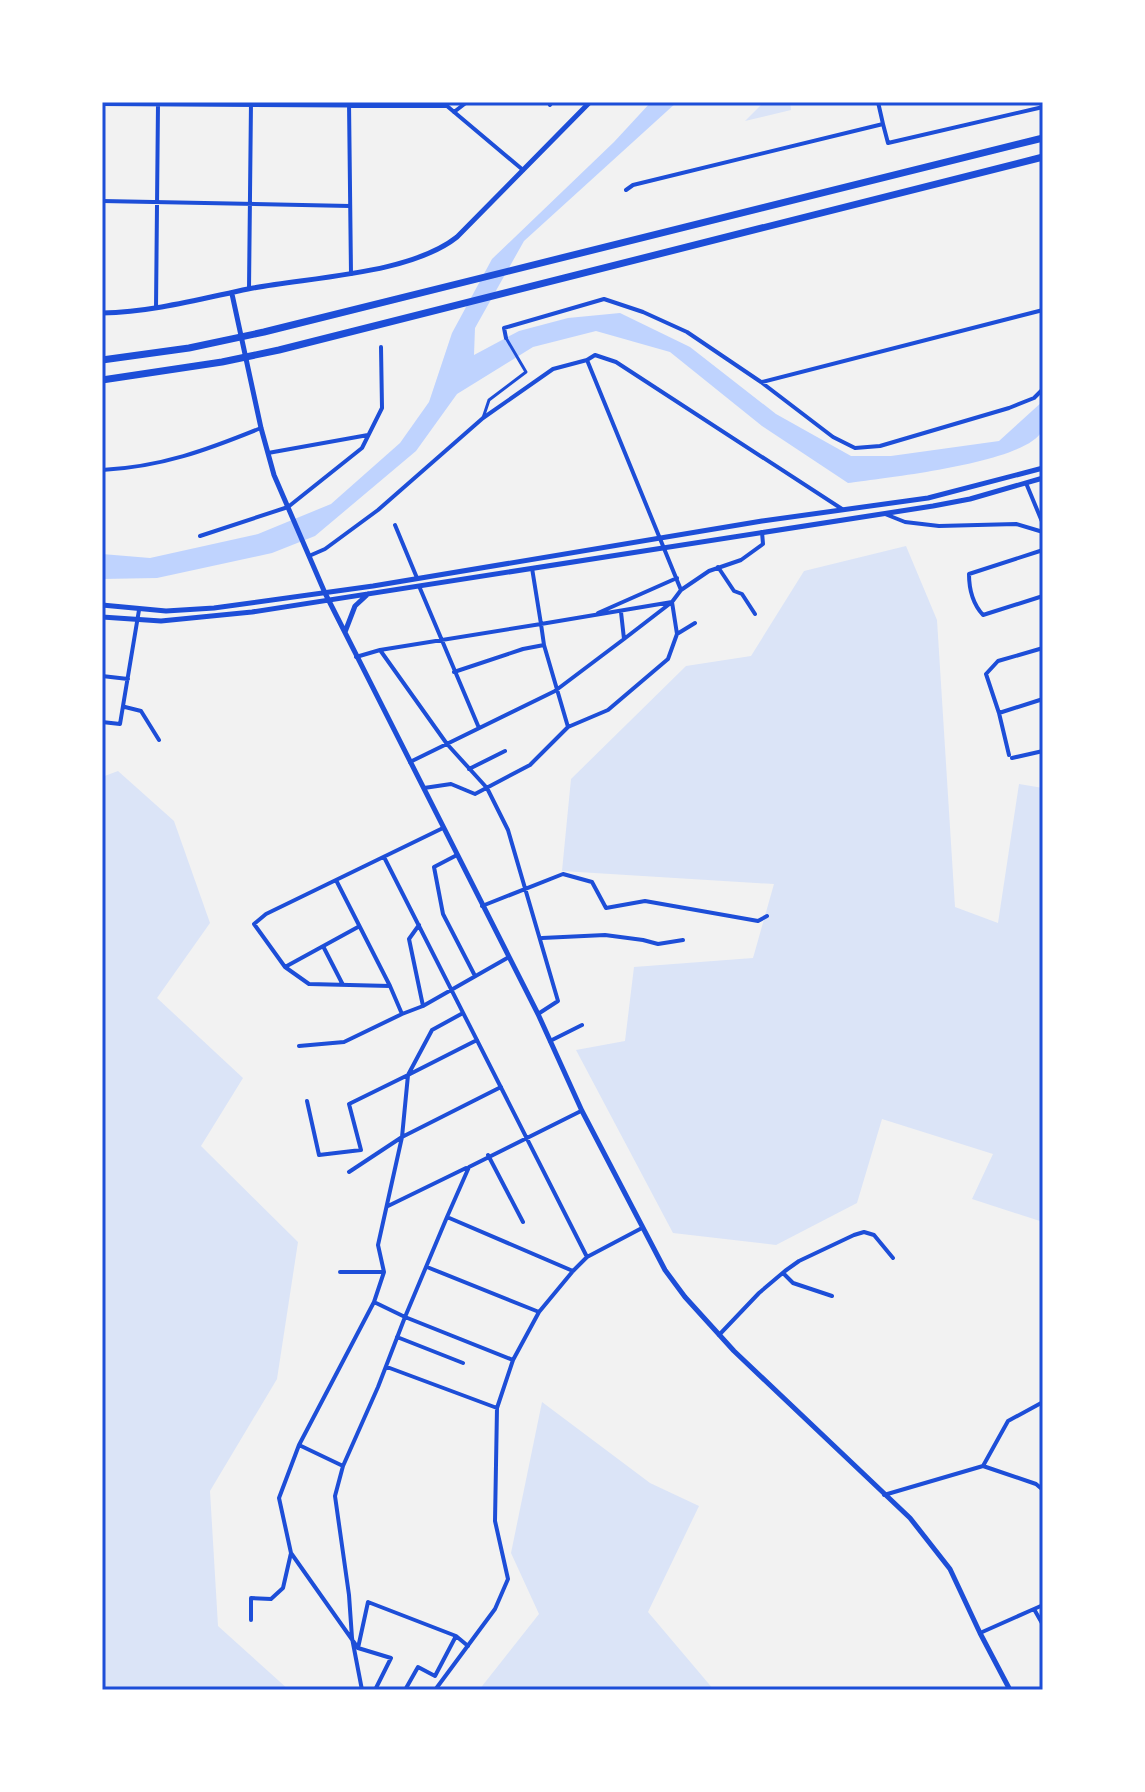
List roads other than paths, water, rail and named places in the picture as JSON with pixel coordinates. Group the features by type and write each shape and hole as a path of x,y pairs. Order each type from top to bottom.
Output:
{"highway":[{"path":"102,360 183,349 278,328 1043,138"},
{"path":"102,380 279,350 1040,158"}],"street":[{"path":"454,112 467,102"},
{"path":"102,313 156,309 249,289 351,274 426,255 446,246 590,102"},
{"path":"878,102 888,143 1043,107"},
{"path":"156,309 158,103"},
{"path":"102,104 447,104 523,170"},
{"path":"249,289 251,104"},
{"path":"349,104 351,274"},
{"path":"626,190 633,185 883,124"},
{"path":"102,201 350,206"},
{"path":"232,294 274,475 328,600 538,1014 582,1111 665,1270 719,1335 910,1518 950,1569 1010,1690"},
{"path":"483,418 489,400 526,372 506,338 504,328 604,299 687,332 761,382 833,437 855,448 880,446 1009,408 1034,398 1043,389"},
{"path":"761,382 1043,310"},
{"path":"200,536 288,507 362,448 382,408 381,347"},
{"path":"309,556 325,549 378,510 483,418 553,369 595,355 616,362 842,509"},
{"path":"587,360 681,590"},
{"path":"102,470 130,469 198,454 261,428"},
{"path":"268,453 369,435"},
{"path":"102,605 166,611 214,608 325,593 661,537 928,498 1043,468"},
{"path":"102,617 138,621 189,619 369,594 885,514 970,499 1043,478"},
{"path":"1026,483 1043,524"},
{"path":"885,514 905,522 939,526 1016,524 1043,532"},
{"path":"395,525 417,578"},
{"path":"410,762 555,691 672,602 681,590 718,567 741,560 763,544 762,531"},
{"path":"1043,550 969,574 969,587 983,615 1043,596"},
{"path":"718,567 755,614"},
{"path":"532,568 544,645 568,727"},
{"path":"595,615 677,578"},
{"path":"419,586 479,728"},
{"path":"344,633 355,606 369,594"},
{"path":"356,657 380,650 672,602"},
{"path":"424,788 451,784 475,794 530,765 568,727 608,710 668,659 677,634 672,602"},
{"path":"102,722 120,724 139,610"},
{"path":"621,612 624,639"},
{"path":"677,634 695,623"},
{"path":"454,672 544,645"},
{"path":"1043,648 998,661 986,674 1010,757 1043,751"},
{"path":"380,650 447,744 487,788 508,830 558,1001 538,1014"},
{"path":"102,676 128,679"},
{"path":"999,713 1043,699"},
{"path":"125,707 141,711 159,740"},
{"path":"469,769 505,751"},
{"path":"390,986 309,984 285,967 254,924 266,914 443,828"},
{"path":"457,855 434,867 443,914 474,974"},
{"path":"384,857 587,1257"},
{"path":"482,906 563,874 592,882 606,908 645,901 758,921 767,916"},
{"path":"337,882 402,1014"},
{"path":"419,925 409,939 423,1006"},
{"path":"285,967 358,927"},
{"path":"542,938 605,935 658,944 683,940"},
{"path":"323,947 343,985"},
{"path":"299,1046 344,1042 423,1006 474,974 509,957"},
{"path":"375,1690 391,1658 358,1648 314,1589 291,1553 279,1498 299,1445 374,1302 384,1272 378,1245 402,1137 408,1075 432,1030 463,1013"},
{"path":"550,1041 582,1025"},
{"path":"363,1162 349,1104 477,1040"},
{"path":"349,1172 402,1137 501,1087"},
{"path":"307,1101 319,1155 361,1150"},
{"path":"388,1206 582,1111"},
{"path":"488,1155 523,1222"},
{"path":"362,1690 352,1638 335,1496 343,1466 469,1167"},
{"path":"447,1217 573,1271"},
{"path":"435,1690 495,1609 508,1579 495,1521 497,1408 513,1360 539,1312 573,1271 587,1257 642,1228"},
{"path":"719,1335 799,1261 864,1232 879,1238 893,1258"},
{"path":"427,1267 539,1312"},
{"path":"340,1272 384,1272"},
{"path":"783,1273 793,1283 832,1296"},
{"path":"374,1302 513,1360"},
{"path":"397,1337 463,1363"},
{"path":"386,1367 497,1408"},
{"path":"983,1466 1008,1421 1043,1402"},
{"path":"299,1445 343,1466"},
{"path":"884,1495 983,1466 1036,1484 1043,1490"},
{"path":"251,1620 251,1598 271,1599 283,1588 291,1553"},
{"path":"358,1648 368,1602 456,1636 468,1646"},
{"path":"980,1633 1043,1605"},
{"path":"1034,1609 1043,1625"},
{"path":"405,1690 418,1667 435,1676 456,1636"}],"water":[{"path":"651,102 677,102 524,241 475,328 474,355 519,331 568,318 620,313 690,347 776,414 851,456 891,456 999,441 1043,401 1042,431 1031,442 983,460 921,473 848,483 762,426 670,352 596,331 533,347 457,394 416,451 315,536 272,553 157,578 102,579 102,554 150,558 258,534 331,504 400,443 429,402 452,333 492,259 614,142"}]}
